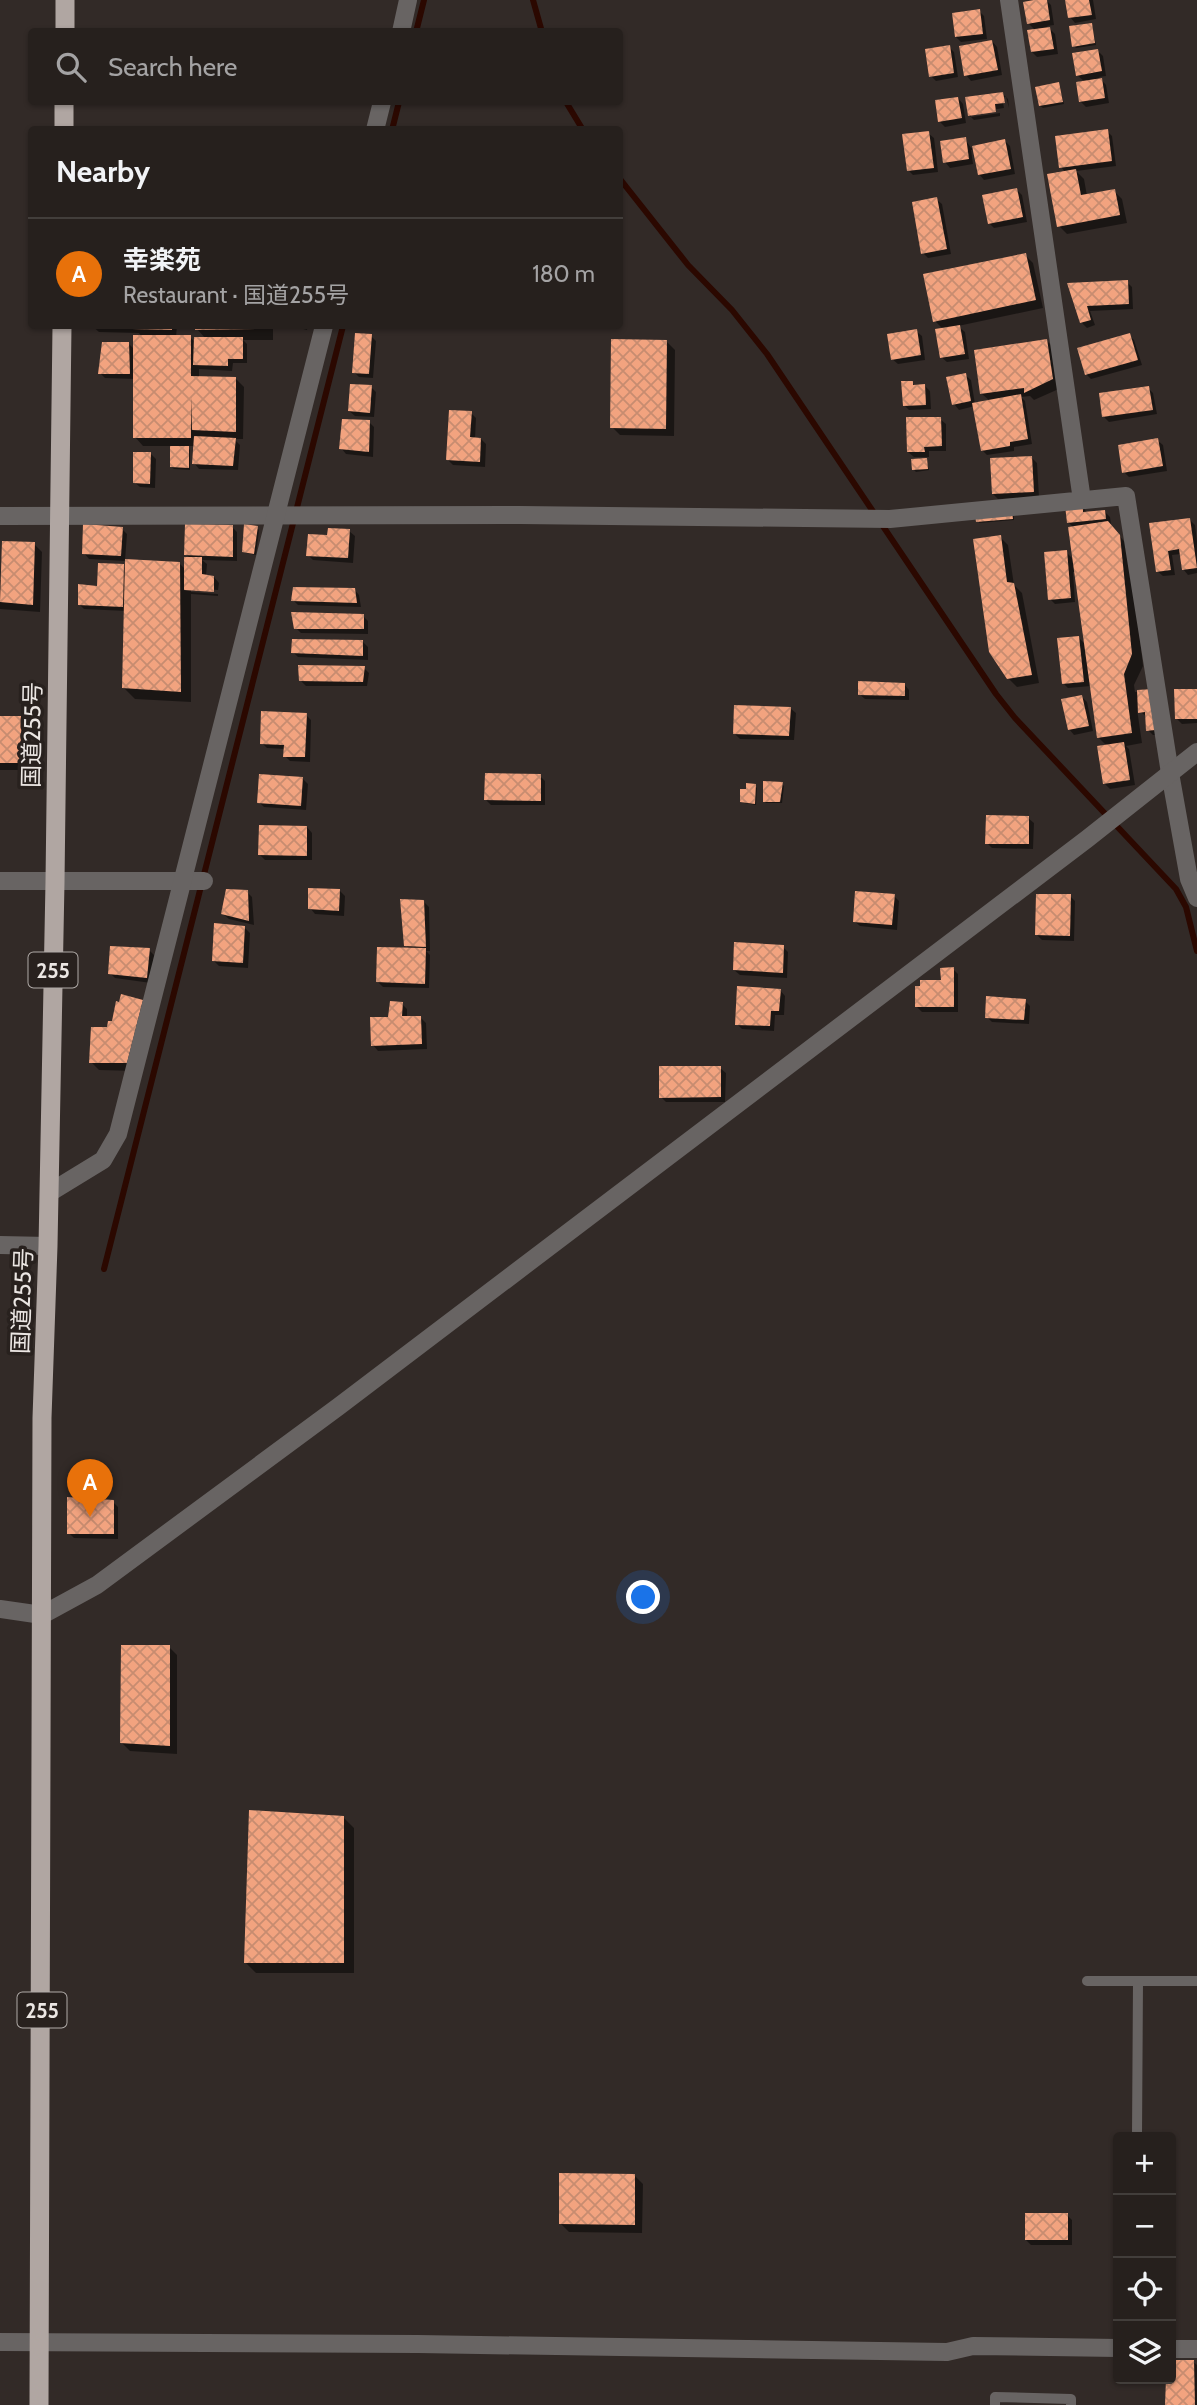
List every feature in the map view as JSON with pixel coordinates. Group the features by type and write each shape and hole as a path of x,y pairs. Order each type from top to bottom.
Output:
{"highway":[{"path":"65,0 65,28"},
{"path":"64,105 64,126"},
{"name":"国道255号","path":"39,2405 42,1418 55,881 62,329"}],"street":[{"path":"402,28 408,0"},
{"path":"1009,0 1082,500"},
{"path":"376,126 382,105"},
{"path":"49,1194 103,1160 118,1134 323,329"},
{"path":"0,516 546,515 890,519 1126,496 1170,773 1189,879 1197,898"},
{"path":"0,1609 42,1615 97,1586 1087,839 1197,752"},
{"path":"0,881 204,881"},
{"path":"0,1245 48,1246"},
{"path":"0,2342 947,2352 973,2346 1113,2348"},
{"path":"1176,2349 1197,2349"}],"lane":[{"path":"1087,1982 1197,1981"},
{"path":"1137,2132 1138,1982"},
{"path":"995,2405 995,2397 1071,2399 1070,2405"}],"building":[{"path":"1047,0 1050,20 1027,24 1023,2"},
{"path":"1065,0 1089,0 1092,15 1068,18"},
{"path":"980,9 983,34 955,37 952,13"},
{"path":"1092,23 1095,43 1072,47 1069,26"},
{"path":"1050,27 1054,49 1031,52 1027,30"},
{"path":"992,40 998,70 964,76 959,46"},
{"path":"950,45 954,73 929,77 925,49"},
{"path":"1098,49 1102,71 1076,76 1072,53"},
{"path":"1102,78 1105,98 1079,102 1076,82"},
{"path":"1059,82 1063,102 1039,106 1035,87"},
{"path":"1003,92 1005,103 995,104 996,112 968,116 965,97"},
{"path":"958,97 962,118 938,122 935,100"},
{"path":"1108,129 1112,161 1059,168 1055,136"},
{"path":"929,131 934,168 907,171 902,134"},
{"path":"966,137 969,159 943,163 940,141"},
{"path":"1005,139 1011,169 978,175 972,146"},
{"path":"1076,169 1081,195 1115,189 1120,215 1057,227 1047,174"},
{"path":"1017,188 1023,217 988,224 982,195"},
{"path":"937,197 947,249 921,254 912,202"},
{"path":"1026,253 1036,300 933,322 923,274"},
{"path":"1128,280 1129,304 1087,306 1091,320 1080,323 1067,283"},
{"path":"960,325 965,354 940,358 935,329"},
{"path":"195,329 262,329 195,330"},
{"path":"917,329 921,355 891,360 887,334"},
{"path":"355,333 372,334 369,374 352,373"},
{"path":"1130,333 1138,360 1085,375 1077,348"},
{"path":"133,335 191,335 191,376 236,377 236,432 192,430 191,396 191,438 133,438"},
{"path":"194,337 243,337 243,359 228,359 228,366 193,365"},
{"path":"611,339 667,340 666,429 610,428"},
{"path":"1047,339 1053,379 1024,393 1024,388 980,394 974,350"},
{"path":"102,342 129,342 130,374 98,374"},
{"path":"966,373 971,401 952,405 946,377"},
{"path":"901,381 913,381 913,385 925,384 926,405 903,406"},
{"path":"350,384 372,385 370,413 348,411"},
{"path":"1149,386 1153,410 1102,417 1099,393"},
{"path":"1021,394 1028,439 1010,442 1010,446 981,451 972,403"},
{"path":"449,410 472,411 470,437 481,438 480,462 446,460"},
{"path":"906,417 941,417 942,446 924,447 925,452 907,452"},
{"path":"342,419 370,420 369,452 339,449"},
{"path":"194,436 236,438 233,466 192,464"},
{"path":"1158,438 1163,466 1122,473 1118,445"},
{"path":"170,446 189,446 189,468 170,467"},
{"path":"133,452 151,452 150,484 133,483"},
{"path":"1032,456 1034,492 992,494 990,458"},
{"path":"927,458 928,469 912,470 911,459"},
{"path":"1083,504 1083,512 1105,510 1106,519 1067,523 1065,505"},
{"path":"1012,512 1013,519 976,522 975,515"},
{"path":"1190,518 1197,568 1182,570 1179,549 1168,551 1171,570 1156,572 1149,523"},
{"path":"1108,521 1120,535 1132,654 1124,674 1132,733 1097,738 1068,527"},
{"path":"83,524 123,527 121,556 82,554"},
{"path":"185,524 233,525 233,557 184,555"},
{"path":"244,524 258,526 254,554 242,552"},
{"path":"328,528 350,529 348,558 306,556 308,534 327,535"},
{"path":"1001,535 1007,582 1014,583 1032,675 1007,679 989,652 973,539"},
{"path":"2,541 35,542 33,605 0,602"},
{"path":"1067,550 1071,598 1048,600 1044,552"},
{"path":"184,557 202,557 202,574 214,576 214,592 184,590"},
{"path":"125,559 180,562 181,692 122,688"},
{"path":"98,563 124,564 123,607 78,605 78,584 97,586"},
{"path":"293,587 355,588 357,603 291,601"},
{"path":"291,612 364,614 364,629 294,629"},
{"path":"1079,636 1084,682 1062,684 1057,638"},
{"path":"292,639 363,640 363,656 291,653"},
{"path":"298,665 365,666 363,682 299,681"},
{"path":"858,681 905,683 905,696 858,695"},
{"path":"1153,689 1155,730 1146,731 1145,712 1138,713 1137,690"},
{"path":"1174,689 1197,689 1197,719 1175,719"},
{"path":"1082,695 1089,726 1068,730 1061,699"},
{"path":"734,705 791,707 789,736 733,734"},
{"path":"261,711 307,713 305,757 283,757 284,745 260,744"},
{"path":"0,716 21,716 22,763 0,763"},
{"path":"1124,742 1130,780 1103,784 1097,746"},
{"path":"485,773 541,774 541,801 484,800"},
{"path":"259,774 303,777 301,806 257,803"},
{"path":"763,781 783,782 780,802 763,802"},
{"path":"746,783 756,784 755,804 740,802 740,789 746,789"},
{"path":"986,815 1029,816 1029,844 985,844"},
{"path":"259,825 307,826 307,856 258,855"},
{"path":"308,888 340,889 339,911 308,909"},
{"path":"226,889 248,890 249,921 221,914"},
{"path":"855,891 895,894 892,925 853,922"},
{"path":"1036,894 1071,894 1070,936 1035,935"},
{"path":"400,899 424,900 426,947 404,946"},
{"path":"214,923 245,926 243,963 212,961"},
{"path":"734,942 784,945 783,973 733,970"},
{"path":"110,946 150,948 147,978 108,974"},
{"path":"377,947 426,948 425,984 376,982"},
{"path":"954,967 954,1007 915,1007 915,986 920,986 920,980 941,980 940,968"},
{"path":"737,986 781,989 779,1011 771,1011 770,1026 735,1025"},
{"path":"121,994 143,1000 127,1063 89,1063 91,1027 107,1027 108,1021 112,1021 116,1001 119,1002"},
{"path":"986,996 1026,999 1024,1020 985,1018"},
{"path":"390,1001 403,1002 402,1016 421,1016 422,1044 371,1046 370,1017 388,1017"},
{"path":"659,1066 721,1066 721,1097 659,1098"},
{"path":"67,1497 114,1500 114,1534 67,1534"},
{"path":"121,1645 170,1645 170,1746 120,1743"},
{"path":"249,1810 344,1816 344,1963 244,1963"},
{"path":"559,2173 635,2174 635,2225 559,2224"},
{"path":"1025,2213 1068,2213 1068,2240 1025,2240"},
{"path":"1176,2360 1194,2360 1195,2405 1165,2405 1166,2384 1176,2384"}],"waterway":[{"path":"417,28 424,0"},
{"path":"533,0 541,28"},
{"path":"393,126 398,105"},
{"path":"568,105 581,126"},
{"path":"623,183 688,265 732,310 767,354 996,694 1015,718 1176,889 1186,907 1197,951"},
{"path":"104,1269 342,329"}],"place":[{"name":"幸楽苑","path":"90,1517"}]}
